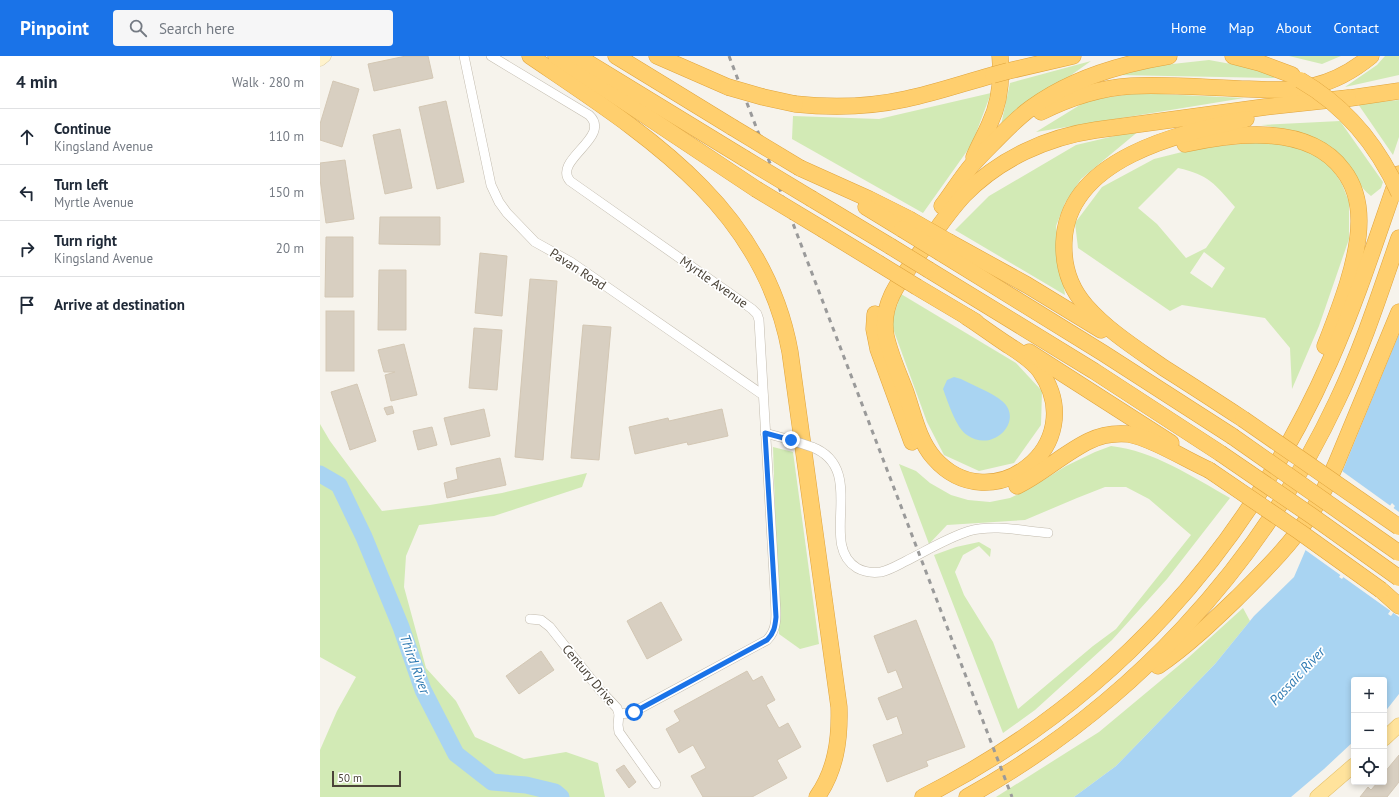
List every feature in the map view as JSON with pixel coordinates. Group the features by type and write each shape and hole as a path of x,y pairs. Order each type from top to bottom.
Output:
{"highway":[{"path":"530,56 632,127 674,161 706,192 725,212 747,242 766,276 777,301 785,327 790,352 839,707 840,727 835,757 829,775 817,797"},
{"path":"556,56 756,189 967,317 1055,368 1197,460 1209,470 1399,603"},
{"path":"577,56 1082,364 1220,453 1307,512 1399,578"},
{"path":"616,56 800,168 1149,357"},
{"path":"657,56 728,87 763,97 796,104 840,106 890,102 918,96 1000,73 1073,56"},
{"path":"972,165 998,102 1000,56"},
{"path":"1000,73 1049,56"},
{"path":"1169,56 1113,68 1070,86 1049,96 1031,108 1013,123 972,165 888,282 881,294 876,308 874,328 878,350 911,440 922,460 939,477 954,486 970,491 996,492 1014,487 1089,441 1104,436 1120,434 1128,434 1144,439 1209,470"},
{"path":"1234,56 1260,63 1296,77"},
{"path":"1256,56 1278,66 1331,101 1357,127 1376,152 1399,193"},
{"path":"993,143 1015,127 1040,113 1068,100 1110,88 1139,86 1276,90 1296,89 1313,86 1335,79 1354,69 1371,56"},
{"path":"967,317 1036,366 1048,388 1053,404 1054,412 1052,428 1048,443 1040,455 1030,466 1018,474 995,481 980,482 958,476 945,469 931,454 921,436 889,346 885,328 885,316 896,287 943,221 964,196 994,170 1018,154 1045,142 1071,134 1104,128 1391,92"},
{"path":"1348,98 1246,119 1174,137 1144,148 1116,164 1101,173 1088,184 1073,205 1067,221 1064,238 1065,265 1074,289 1086,306 1112,330 1149,357 1243,419 1399,527"},
{"path":"1116,164 1146,154 1203,140 1238,136 1276,136 1300,140 1321,149 1340,166 1349,178 1357,202 1359,221 1352,264 1332,326 1276,465"},
{"path":"923,797 977,768 1025,737 1079,697 1117,664 1165,616 1209,564 1247,511 1276,465 1308,407 1336,346 1359,290 1399,174"},
{"path":"967,797 1051,745 1086,719 1168,646 1217,592 1255,542 1290,489 1320,436 1344,385 1370,322 1399,238"},
{"path":"945,247 1232,436 1399,552"},
{"path":"1122,688 1162,664 1193,639 1262,573 1300,528 1329,481 1399,312"},
{"path":"1381,590 1399,606"}],"main road":[{"path":"1387,735 1399,725"},
{"path":"1317,797 1351,768"}],"street":[{"path":"320,60 325,56"},
{"name":"Pavan Road","path":"464,56 491,185 499,202 517,224 536,242 571,262 763,395"},
{"name":"Myrtle Avenue","path":"491,56 593,118 594,127 590,138 566,168 566,174 570,181 731,294 757,314 760,332 775,592 775,629 767,640 639,710 619,714"},
{"path":"765,433 812,447 827,455 834,464 840,481 843,546 847,559 860,569 871,572 888,570 953,538 971,531 997,529 1048,532"},
{"name":"Century Drive","path":"530,619 541,620 550,627 598,689 617,708 619,714 619,732 656,784"}],"green space":[{"path":"1289,56 1341,56 1322,64"},
{"path":"1385,56 1399,56 1399,75 1345,87 1377,65"},
{"path":"1209,60 1264,70 1275,78 1117,75 1154,66"},
{"path":"1091,61 1001,125 1010,83"},
{"path":"991,93 972,144 923,213 792,139 793,116 879,119"},
{"path":"1139,93 1244,98 1036,132 1088,100"},
{"path":"1399,100 1399,137 1393,155 1358,104"},
{"path":"1340,121 1383,182 1381,188 1371,196 1360,185 1350,168 1339,154 1329,147 1297,132 1261,125"},
{"path":"1140,130 1081,179 1065,203 1056,226 1065,295 955,230 989,196 1076,145"},
{"path":"1262,142 1281,143 1316,155 1331,167 1342,184 1349,202 1349,239 1319,326 1292,389 1290,348 1265,318 1182,305 1170,311 1078,248 1075,223 1102,187 1154,159 1190,150","holes":["1178,168 1204,177 1216,186 1235,207 1206,248 1186,258 1157,224 1138,208","1204,252 1225,268 1212,288 1190,273"]},
{"path":"901,294 1016,363 1042,391 1041,425 1014,463 979,471 944,455 927,422 891,323"},
{"path":"320,424 330,441 382,511 502,493 587,473 582,487 494,516 419,525 406,556 404,587 426,668 456,701 475,737 524,759 566,752 598,763 605,797 320,797 320,750 337,711 356,677 320,657"},
{"path":"1111,446 1143,453 1158,459 1230,498 1167,579 1112,640 1035,710 1003,733 934,555 956,547 979,542 991,549 990,557 979,546 963,555 955,572 964,595 993,642 1018,709 1093,646 1116,629 1191,535 1149,499 1126,487 1105,487 1025,520 947,525 929,544 899,464 916,471 930,483 951,495 968,500 990,502 1010,498 1029,489 1066,466"},
{"path":"773,447 793,452 819,644 800,649 779,634"},
{"path":"1243,608 1250,621 1215,664 1116,766 1074,797 996,797 1099,732 1189,657"}],"water":[{"name":"Passaic River","path":"1399,333 1399,599 1388,614 1391,616 1399,605 1399,694 1387,709 1387,677 1351,677 1351,744 1291,797 1074,797 1116,766 1215,664 1254,616 1294,577 1315,528 1343,470","holes":["1392,503 1395,506 1342,579 1339,577"]},
{"path":"954,377 988,392 1002,401 1008,409 1010,417 1008,425 996,438 977,440 967,435 959,427 943,389 947,380"}],"pier":[{"path":"1399,331 1342,471 1399,512 1399,617 1304,549 1341,469"}],"building":[{"path":"406,56 428,56 433,78 374,91 368,64"},
{"path":"333,81 359,89 342,147 320,140 320,124"},
{"path":"446,101 464,182 437,189 419,107"},
{"path":"400,129 412,188 385,194 373,135"},
{"path":"345,160 354,219 326,223 320,179 320,163"},
{"path":"380,217 440,217 440,245 379,244"},
{"path":"326,237 353,237 353,297 325,297"},
{"path":"480,253 507,256 502,316 475,313"},
{"path":"379,270 406,270 406,330 378,330"},
{"path":"530,279 557,281 543,460 515,457"},
{"path":"326,311 354,311 354,371 326,371"},
{"path":"583,325 611,327 599,460 571,458"},
{"path":"474,328 502,330 497,390 469,388"},
{"path":"404,344 417,395 391,401 385,375 395,372 384,372 378,350"},
{"path":"357,384 376,441 350,450 331,392"},
{"path":"392,406 394,413 387,415 384,408"},
{"path":"484,409 490,436 451,445 444,418"},
{"path":"722,409 728,436 688,445 687,442 635,454 629,427 668,418 669,421"},
{"path":"432,427 437,445 418,450 413,431"},
{"path":"500,458 506,485 447,498 444,483 458,479 456,468"},
{"path":"661,602 682,640 647,659 627,621"},
{"path":"916,620 965,747 926,761 928,766 887,782 873,745 903,734 897,716 887,720 878,698 903,688 896,670 888,673 874,636"},
{"path":"541,651 554,670 519,694 506,676"},
{"path":"747,671 753,681 762,676 775,700 766,705 779,728 788,723 801,747 777,760 787,778 752,797 703,797 691,776 706,768 693,745 679,753 666,729 680,721 674,711"},
{"path":"1399,755 1399,782 1387,797 1360,797 1368,787 1371,790 1375,785 1387,785 1387,769"},
{"path":"624,765 636,782 629,788 616,770"}],"waterway":[{"name":"Third River","path":"320,474 339,485 364,537 401,627 423,690 456,754 492,782 526,785 555,792 561,797"}],"railway":[{"path":"729,56 1012,797"}],"route":[{"path":"634,712 767,640 772,635 775,629 776,617 765,433 791,440"}]}
